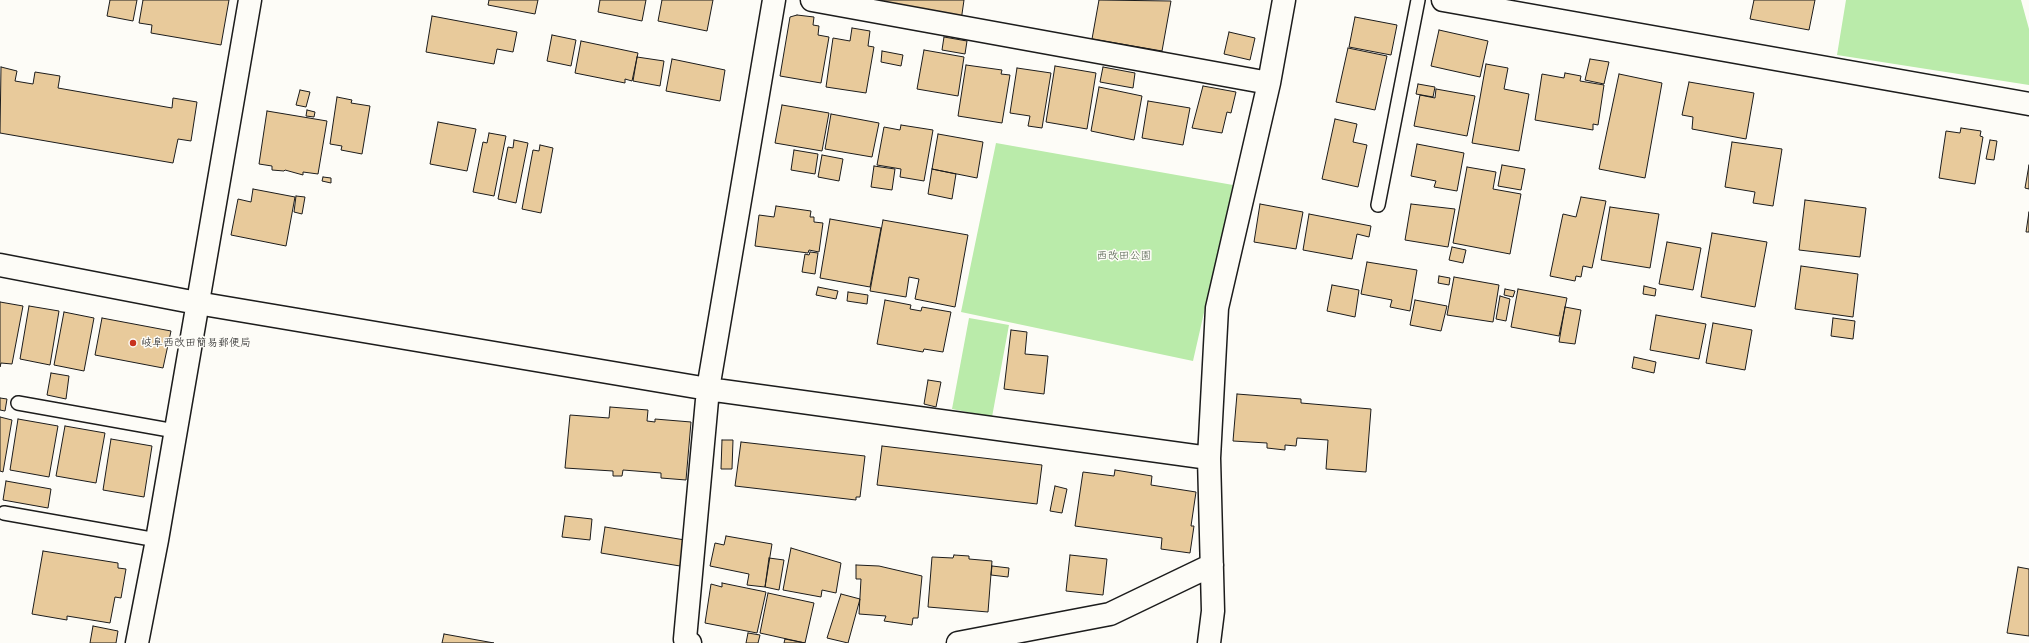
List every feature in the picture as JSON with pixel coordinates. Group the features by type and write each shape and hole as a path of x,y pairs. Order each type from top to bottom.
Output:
{"street":[{"path":"137,643 157,540 250,0"},
{"path":"690,643 685,639 708,389 774,0"},
{"path":"812,0 1269,83"},
{"path":"1209,643 1213,611 1209,458 1217,308 1269,83 1284,0"},
{"path":"1443,0 2029,104"},
{"path":"0,265 197,303 708,389 1209,458"},
{"path":"958,643 1110,614 1212,565"}],"lane":[{"path":"1378,205 1418,0"},
{"path":"18,403 175,432"},
{"path":"4,513 157,540"}],"green space":[{"path":"1846,0 2021,0 2029,29 2029,85 1837,55"},
{"name":"西改田公園","path":"996,143 1233,185 1193,361 961,312"},
{"path":"969,318 1009,325 992,417 952,409"}],"building":[{"path":"110,0 137,0 133,21 107,16"},
{"path":"143,0 229,0 221,45 151,33 152,25 139,23"},
{"path":"489,0 538,0 535,14 488,5"},
{"path":"600,0 646,0 642,21 598,12"},
{"path":"662,0 713,0 707,31 658,21"},
{"path":"869,0 964,0 961,21"},
{"path":"1099,0 1171,1 1162,51 1092,39"},
{"path":"1754,0 1815,0 1809,30 1750,19"},
{"path":"797,15 814,17 813,25 819,26 818,35 829,37 821,83 780,76 790,17"},
{"path":"432,16 517,32 513,52 497,49 494,64 426,52"},
{"path":"1355,17 1397,25 1391,55 1349,47"},
{"path":"852,28 870,31 868,46 874,47 866,93 826,87 833,38 850,41"},
{"path":"1439,30 1488,41 1480,77 1431,66"},
{"path":"1229,32 1255,38 1250,60 1224,54"},
{"path":"552,35 576,40 571,66 547,61"},
{"path":"944,37 967,41 965,54 942,50"},
{"path":"581,41 638,53 632,81 625,79 625,83 575,73"},
{"path":"1348,48 1387,56 1375,110 1336,102"},
{"path":"924,50 964,57 958,96 917,89"},
{"path":"882,51 903,55 901,66 881,62"},
{"path":"637,57 664,61 660,86 633,81"},
{"path":"672,59 725,70 720,101 666,91"},
{"path":"1590,59 1609,62 1604,84 1585,80"},
{"path":"1486,64 1508,68 1504,89 1529,94 1519,151 1472,143"},
{"path":"966,65 1002,70 1001,74 1010,75 1002,123 958,116"},
{"path":"1055,66 1096,73 1087,129 1046,122"},
{"path":"1,67 17,71 15,81 33,84 35,72 60,76 58,88 172,108 173,98 197,102 191,141 178,139 173,163 0,133"},
{"path":"1103,67 1135,73 1133,88 1100,82"},
{"path":"1017,68 1051,73 1042,128 1028,126 1030,116 1010,113"},
{"path":"1565,73 1581,76 1580,81 1604,85 1598,125 1593,124 1593,130 1535,120 1542,74 1564,78"},
{"path":"1619,74 1662,83 1645,178 1599,169"},
{"path":"1689,82 1754,93 1746,139 1692,129 1693,117 1682,115"},
{"path":"1418,84 1435,87 1433,97 1416,94"},
{"path":"1203,86 1236,92 1231,113 1227,112 1222,133 1192,128"},
{"path":"1099,87 1142,96 1134,140 1091,131"},
{"path":"1436,89 1475,96 1467,136 1414,126 1420,95 1435,98"},
{"path":"300,90 310,92 306,107 296,105"},
{"path":"337,97 352,100 351,103 370,106 362,154 341,150 342,146 330,144"},
{"path":"1148,101 1190,108 1183,145 1142,138"},
{"path":"782,105 829,113 822,151 775,143"},
{"path":"307,110 315,112 314,117 306,116"},
{"path":"267,111 327,121 318,174 303,172 303,175 285,170 272,170 272,166 259,164"},
{"path":"831,114 879,123 872,157 825,149"},
{"path":"1335,119 1357,124 1353,142 1367,145 1358,187 1322,179"},
{"path":"438,122 476,129 467,171 430,164"},
{"path":"901,125 933,130 924,181 900,177 901,169 877,165 884,127 900,130"},
{"path":"1961,128 1981,131 1980,136 1983,137 1975,184 1939,178 1946,131 1960,133"},
{"path":"489,133 506,136 494,196 473,192 483,142 487,143"},
{"path":"938,134 983,142 977,178 932,169"},
{"path":"514,140 528,143 516,203 498,199 508,147 513,148"},
{"path":"1990,140 1997,141 1994,160 1986,159"},
{"path":"1732,142 1782,149 1773,206 1753,203 1755,192 1725,187"},
{"path":"1417,144 1464,153 1457,191 1434,187 1436,181 1411,176"},
{"path":"540,145 553,148 541,213 522,209 533,150 539,151"},
{"path":"794,150 818,154 815,174 791,170"},
{"path":"822,155 843,159 839,181 818,177"},
{"path":"1502,165 1525,169 1521,190 1498,186"},
{"path":"2029,165 2029,189 2025,188"},
{"path":"874,166 895,169 892,190 871,187"},
{"path":"1467,167 1496,172 1493,189 1521,194 1510,254 1453,243"},
{"path":"932,169 956,174 952,199 928,194"},
{"path":"323,177 331,178 331,183 322,181"},
{"path":"253,189 295,197 286,246 231,235 238,199 251,202"},
{"path":"296,196 305,197 302,214 294,212"},
{"path":"1581,197 1606,201 1592,268 1583,266 1581,277 1576,276 1575,281 1550,276 1563,214 1576,217"},
{"path":"1805,200 1866,208 1860,257 1799,250"},
{"path":"1260,204 1303,212 1296,249 1254,242"},
{"path":"1411,204 1455,209 1448,247 1405,240"},
{"path":"776,206 811,211 810,217 814,217 814,222 823,223 819,252 809,250 808,253 755,246 759,215 774,217"},
{"path":"1610,207 1659,214 1650,268 1601,260"},
{"path":"2029,212 2029,232 2026,232"},
{"path":"1309,214 1371,226 1369,237 1357,234 1352,259 1303,250"},
{"path":"830,219 881,228 870,287 820,278"},
{"path":"883,220 968,235 955,307 915,299 919,279 909,277 906,297 870,291"},
{"path":"1712,233 1767,242 1755,307 1701,297"},
{"path":"1667,242 1701,248 1693,290 1659,284"},
{"path":"1452,247 1466,250 1463,263 1449,260"},
{"path":"810,252 818,253 815,274 802,272 805,254 809,255"},
{"path":"1367,262 1417,270 1410,311 1390,307 1392,300 1361,294"},
{"path":"1801,266 1858,274 1853,317 1795,309"},
{"path":"1439,276 1450,278 1449,285 1438,283"},
{"path":"1454,277 1499,285 1493,322 1447,315"},
{"path":"1332,285 1359,290 1355,317 1327,311"},
{"path":"1644,286 1656,289 1655,296 1643,294"},
{"path":"818,287 838,291 836,299 816,295"},
{"path":"1505,289 1515,291 1513,297 1504,295"},
{"path":"1518,289 1567,298 1559,336 1511,327"},
{"path":"848,292 868,295 867,304 847,301"},
{"path":"1500,296 1510,299 1506,321 1496,319"},
{"path":"885,300 911,305 910,309 921,311 922,307 951,312 943,352 924,349 923,352 877,344"},
{"path":"1415,300 1447,306 1441,331 1410,325"},
{"path":"0,302 23,306 12,364 1,363 0,367"},
{"path":"29,306 59,311 50,365 20,359"},
{"path":"1565,307 1581,310 1575,344 1559,342"},
{"path":"64,312 94,318 84,371 54,365"},
{"path":"1656,315 1706,324 1699,359 1650,350"},
{"name":"岐阜西改田簡易郵便局","path":"102,318 171,331 163,368 95,355"},
{"path":"1833,318 1855,321 1853,339 1831,336"},
{"path":"1713,323 1752,330 1745,370 1706,363"},
{"path":"1011,330 1027,332 1025,354 1048,356 1044,394 1004,389"},
{"path":"1634,357 1656,362 1654,373 1632,368"},
{"path":"51,373 69,376 66,399 47,395"},
{"path":"928,380 941,382 936,407 924,404"},
{"path":"1237,394 1301,399 1301,403 1371,409 1366,472 1326,469 1328,440 1297,438 1296,446 1285,445 1285,450 1267,448 1267,443 1233,441"},
{"path":"0,398 7,399 5,411 0,410"},
{"path":"610,407 648,410 647,421 655,422 655,419 691,422 686,480 661,478 661,473 623,470 622,476 613,476 613,471 565,468 570,415 609,418"},
{"path":"0,417 12,420 3,472 0,471"},
{"path":"18,419 58,426 49,477 10,470"},
{"path":"65,426 105,433 96,483 56,476"},
{"path":"111,439 152,446 144,497 103,490"},
{"path":"722,440 733,440 732,469 721,469"},
{"path":"741,442 865,456 860,497 856,497 856,500 735,486"},
{"path":"882,446 1042,465 1037,504 877,485"},
{"path":"1115,470 1152,476 1151,485 1196,492 1191,526 1194,526 1190,553 1161,549 1162,538 1075,526 1083,472 1114,476"},
{"path":"6,481 51,489 48,508 3,500"},
{"path":"1055,486 1067,489 1062,513 1050,511"},
{"path":"565,516 592,519 590,540 562,537"},
{"path":"605,527 685,540 680,566 601,553"},
{"path":"726,536 772,544 765,587 747,585 749,574 710,566 715,543 724,545"},
{"path":"791,548 841,563 836,593 822,590 821,597 783,590"},
{"path":"43,551 118,563 118,568 126,569 121,598 115,597 110,623 67,616 67,620 32,614"},
{"path":"954,555 969,556 969,559 992,561 988,612 928,607 932,557 953,558"},
{"path":"1070,555 1107,559 1103,595 1066,591"},
{"path":"769,558 784,560 779,590 765,587"},
{"path":"856,565 879,566 922,576 918,618 913,618 912,625 884,621 886,616 859,614 861,579 856,579"},
{"path":"992,566 1009,568 1008,577 991,575"},
{"path":"2018,567 2029,569 2029,636 2007,633"},
{"path":"722,583 766,592 757,633 705,623 711,584 722,587"},
{"path":"768,593 814,603 805,643 760,633"},
{"path":"841,594 860,599 848,643 827,638"},
{"path":"93,626 118,631 116,643 90,643"},
{"path":"748,633 760,635 758,643 746,643"},
{"path":"444,634 494,643 442,643"},
{"path":"785,639 805,643 784,643"}],"place":[{"name":"岐阜西改田簡易郵便局","path":"133,343"}]}
